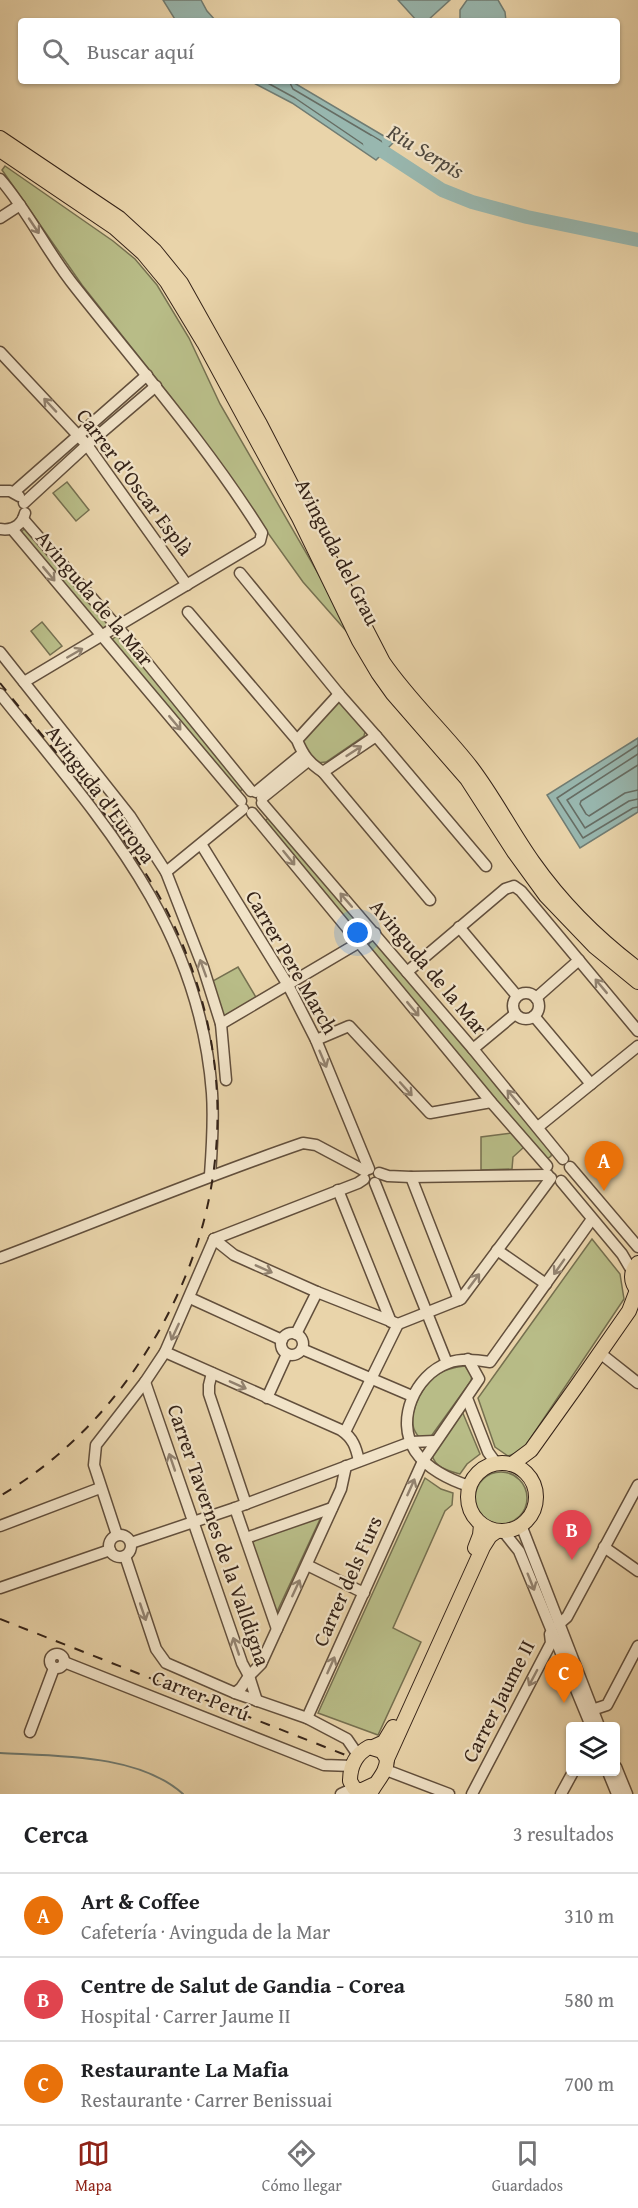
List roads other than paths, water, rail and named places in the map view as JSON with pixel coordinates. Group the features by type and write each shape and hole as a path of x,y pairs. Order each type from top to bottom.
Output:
{"main road":[{"name":"Avinguda del Grau","path":"0,138 119,218 155,251 176,276 254,413 388,670 470,765 533,862 556,892 594,932 638,969"},
{"name":"Avinguda del Grau","path":"0,150 115,228 143,254 167,282 201,337 298,518 359,641 378,673 397,699 467,779 546,896 587,940 638,982"},
{"path":"513,1464 531,1450 629,1311 637,1290 632,1281 635,1267"},
{"path":"362,1774 386,1764 483,1547 490,1536 521,1525 530,1517 535,1506 535,1488 530,1466 535,1453 638,1310"},
{"path":"500,1531 481,1525 473,1517 467,1497 469,1486 479,1471 496,1463 513,1464 527,1473 532,1480"},
{"path":"362,1774 390,1734 477,1544 481,1525"},
{"path":"362,1774 381,1751 386,1764"}],"street":[{"path":"0,179 74,286 204,448 262,533 260,541 24,682"},
{"path":"0,218 20,206"},
{"name":"Carrer d'Oscar Esplà","path":"0,352 87,445 187,585"},
{"path":"15,492 147,375"},
{"path":"24,503 156,386"},
{"path":"0,490 15,492 24,503 23,519 18,525 6,529"},
{"name":"Avinguda de la Mar","path":"23,519 118,627 638,1247"},
{"name":"Avinguda de la Mar","path":"6,529 102,637 552,1175 635,1267"},
{"path":"240,573 339,694 486,866"},
{"path":"188,612 297,740 305,758 322,772 430,900"},
{"path":"0,651 130,816 166,873 203,967 221,1024 226,1080"},
{"name":"Avinguda d'Europa","path":"0,694 106,827 153,898 172,935 196,1002 207,1058 213,1107 210,1175"},
{"path":"297,740 339,694"},
{"path":"322,772 376,736"},
{"path":"166,873 245,808 246,794 258,796 305,758"},
{"path":"245,808 259,810 258,796"},
{"name":"Carrer Pere March","path":"201,844 288,985 316,1040 366,1179 428,1314 447,1363"},
{"path":"407,972 508,887 514,886 521,891 638,1031"},
{"path":"459,927 517,996"},
{"path":"221,1024 375,933"},
{"path":"536,998 579,960"},
{"path":"525,993 536,998 539,1007 534,1016 522,1019 515,1014 513,1005 517,996 525,993"},
{"path":"473,1049 515,1014"},
{"path":"534,1016 591,1084"},
{"path":"316,1040 349,1026 430,1113 491,1102"},
{"path":"538,1127 638,1046"},
{"path":"0,1258 138,1206 210,1175 303,1143 313,1143 354,1165 366,1179 394,1323 372,1379 345,1432"},
{"path":"214,1239 234,1255 316,1292 394,1323 428,1314 459,1300 552,1175 555,1158 566,1163 569,1174 552,1175 411,1177 366,1179 353,1178 354,1165"},
{"path":"411,1177 459,1300"},
{"path":"117,1535 94,1465 96,1445 145,1382 165,1352 190,1299 214,1239 366,1179"},
{"path":"469,1486 423,1461 411,1442 408,1420 412,1396 429,1374 447,1363 468,1359 490,1362 592,1219"},
{"path":"497,1250 546,1284"},
{"path":"297,1334 316,1292"},
{"path":"190,1299 282,1340"},
{"path":"287,1334 297,1334 303,1341 302,1349 296,1355 287,1354 281,1347 282,1340 287,1334"},
{"path":"302,1349 412,1396"},
{"path":"165,1352 345,1432 355,1444 359,1461"},
{"path":"267,1398 287,1354"},
{"path":"605,1357 638,1383"},
{"path":"468,1359 479,1379"},
{"name":"Carrer dels Furs","path":"307,1718 423,1461 490,1362"},
{"path":"212,1373 208,1385 209,1394 241,1506 246,1538 277,1629"},
{"name":"Carrer Tavernes de la Valldigna","path":"145,1382 257,1701"},
{"path":"467,1398 488,1452 496,1463"},
{"path":"131,1543 241,1506 411,1442 435,1441"},
{"path":"235,1693 242,1688 249,1676 261,1664 341,1489 346,1466"},
{"name":"Carrer Jaume II","path":"472,1794 551,1643 554,1624 567,1617 638,1485"},
{"path":"0,1526 100,1488"},
{"path":"246,1538 332,1508"},
{"path":"521,1525 590,1722"},
{"path":"500,1531 519,1551 597,1722"},
{"path":"117,1535 127,1537 131,1543 131,1549 125,1556 117,1557 110,1550 111,1539 117,1535"},
{"path":"604,1547 638,1571"},
{"path":"0,1588 110,1550"},
{"name":"Carrer Perú","path":"125,1556 160,1657 174,1668 235,1693 307,1718 347,1739 362,1774"},
{"path":"307,1565 364,1593"},
{"path":"592,1710 607,1705 638,1646"},
{"name":"Carrer Perú","path":"30,1732 54,1668 61,1668 64,1662 324,1765 362,1774"},
{"path":"386,1764 449,1794"},
{"path":"341,1794 362,1774"},
{"path":"561,1794 571,1776"},
{"path":"610,1776 617,1794"},
{"path":"619,1776 627,1794"}],"water":[{"path":"163,0 201,0 213,18 174,18"},
{"path":"398,0 450,0 430,18 414,18"},
{"path":"467,0 498,0 506,18 460,18 460,10"},
{"path":"256,84 296,84 394,142 376,160 292,103"},
{"path":"638,738 638,812 580,848 547,795"}],"waterway":[{"name":"Riu Serpis","path":"370,143 442,190 472,202 527,217 638,240"},
{"path":"0,1753 71,1757 121,1764 165,1781 183,1794"}],"railway":[{"path":"0,683 111,822 167,911 191,967 208,1023 216,1080 217,1137 210,1194 195,1250 173,1304 143,1357 114,1398 80,1435 42,1468 0,1496"},
{"path":"0,1619 348,1756"}],"place":[{"name":"Art & Coffee","path":"604,1191"},
{"name":"Centre de Salut de Gandia - Corea","path":"572,1560"},
{"name":"Restaurante La Mafia","path":"564,1703"}]}
